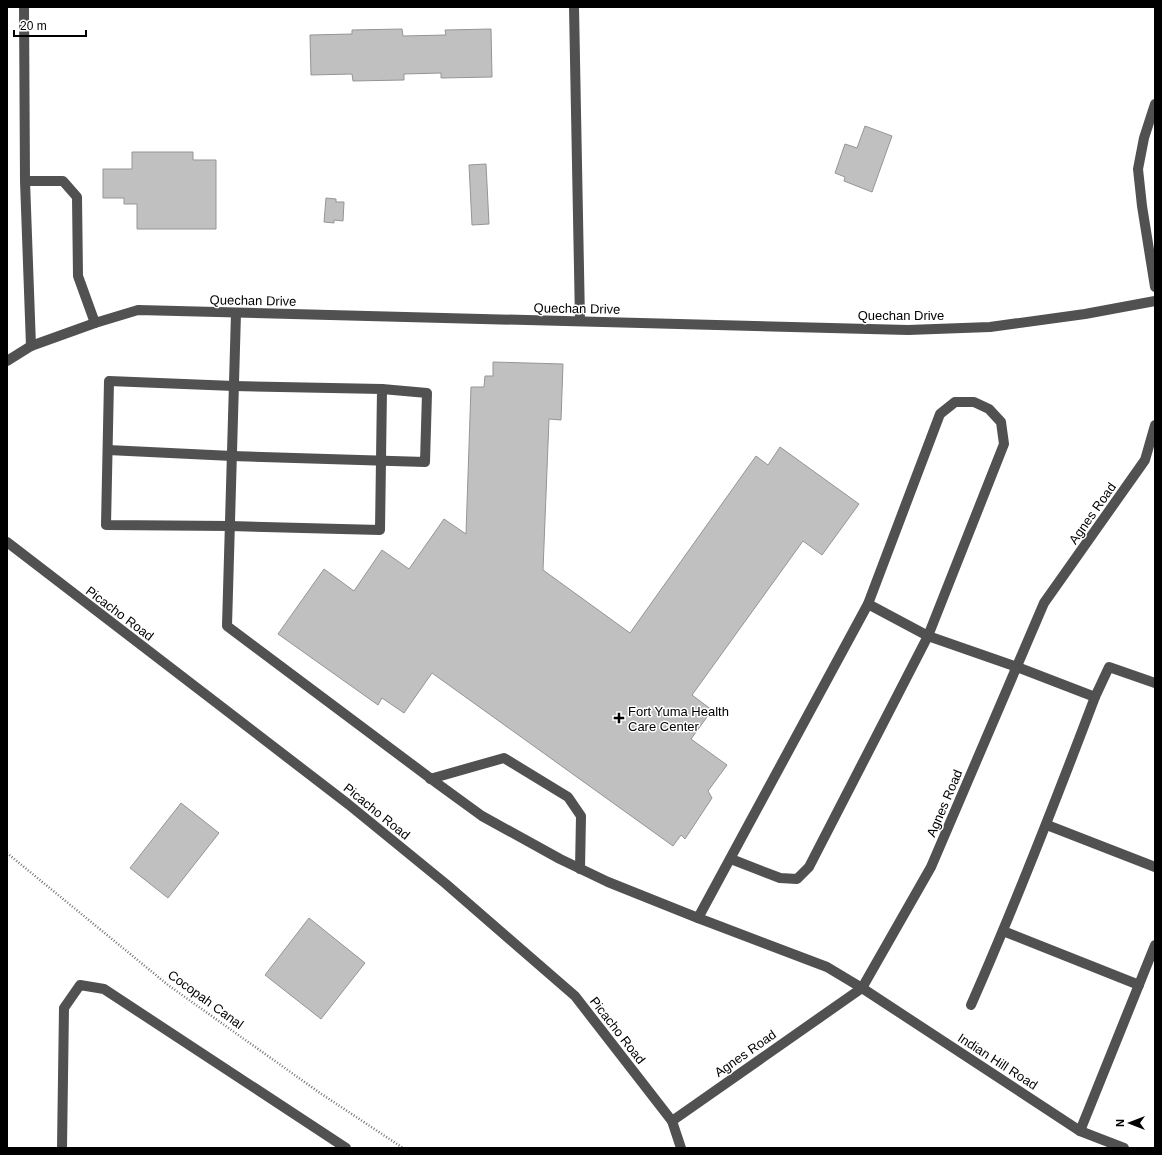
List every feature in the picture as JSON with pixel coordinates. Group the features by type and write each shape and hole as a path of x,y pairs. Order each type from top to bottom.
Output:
{"street":[{"path":"24,7 25,181 31,346"},
{"path":"574,7 580,322"},
{"path":"1155,104 1144,138 1138,169 1142,206 1155,287"},
{"path":"25,181 63,181 77,197 78,276 95,323"},
{"name":"Quechan Drive","path":"7,361 31,346 95,323 138,310 908,330 990,327 1085,314 1155,301"},
{"path":"230,526 236,313"},
{"path":"108,450 232,456 381,461 425,462 427,393 382,389 234,386 109,381 106,525 230,526 380,530 381,461 382,389"},
{"path":"698,918 868,604 940,414 955,402 974,402 989,409 1001,422 1004,444 928,636 809,867 796,879 780,878 731,859"},
{"name":"Agnes Road","path":"672,1121 862,988 931,867 1044,603 1145,460 1155,425"},
{"name":"Indian Hill Road","path":"230,526 227,626 482,816 580,869 608,882 827,967 862,988 1080,1131 1124,1148"},
{"name":"Picacho Road","path":"7,542 348,804 446,884 575,996 672,1121 681,1148"},
{"path":"868,604 928,636 1017,667 1095,697"},
{"path":"972,1005 1046,825 1095,697 1109,667 1155,682"},
{"path":"430,778 504,758 568,797 581,816 580,869"},
{"path":"1046,825 1155,867"},
{"path":"1003,931 1139,985"},
{"path":"1080,1131 1155,945"},
{"path":"62,1148 64,1008 80,985 104,989 346,1148"}],"path":[{"name":"Cocopah Canal","path":"7,853 168,985 320,1093 403,1148"}],"building":[{"path":"402,29 403,36 446,35 445,30 491,29 492,77 441,78 441,73 404,74 404,80 353,81 352,74 311,75 310,35 352,34 352,30"},
{"path":"865,126 892,136 872,192 844,181 845,177 835,173 845,144 857,148"},
{"path":"132,152 193,152 193,160 216,160 216,229 137,229 137,204 124,204 124,198 103,198 103,169 132,169"},
{"path":"486,164 489,224 472,225 469,165"},
{"path":"326,198 336,199 336,202 344,202 343,221 334,220 334,223 324,222"},
{"path":"493,362 563,364 561,420 549,419 543,570 630,633 756,456 768,465 780,447 859,504 822,555 803,541 692,695 712,710 691,739 727,765 708,791 712,798 685,839 681,835 673,846 432,673 404,713 382,698 378,705 278,634 324,569 354,591 382,550 409,569 444,519 466,534 471,387 484,387 485,376 493,376"},
{"path":"181,803 219,833 168,898 130,868"},
{"path":"309,918 365,963 321,1019 265,975"}],"place":[{"name":"Fort Yuma Health Care Center","path":"619,718"}]}
